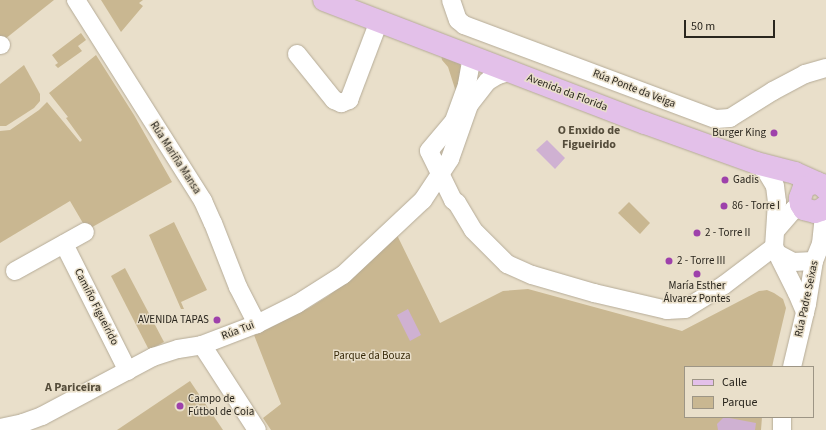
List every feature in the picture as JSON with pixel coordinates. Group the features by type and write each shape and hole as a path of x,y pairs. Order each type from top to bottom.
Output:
{"main road":[{"name":"Avenida da Florida","path":"324,0 756,163 795,173 824,193"},
{"path":"778,168 800,201"},
{"path":"800,201 804,187 810,184 824,193"}],"street":[{"name":"Rúa Mariña Mansa","path":"76,0 203,201 238,287 257,324"},
{"name":"Rúa Ponte da Veiga","path":"451,0 458,20 464,25 716,118 730,118 772,91 805,74 826,68"},
{"path":"297,54 334,100 341,103 349,100 379,21"},
{"name":"Rúa Tui","path":"441,175 429,151 454,121 467,85 472,56"},
{"name":"Rúa Tui","path":"0,428 23,423 42,416 153,357 178,349 202,345 257,324 297,304 343,275 423,200 441,175 450,159 470,105 488,81 498,75 512,72"},
{"name":"Rúa Tui","path":"467,85 470,105"},
{"path":"439,138 450,159 457,182 455,202"},
{"name":"Avenida da Florida","path":"756,163 766,171 775,186 777,202 776,244 804,312"},
{"path":"441,175 455,202 473,230 507,264 532,275 594,293 667,310 685,309 724,284 776,244 794,209 800,201"},
{"name":"Rúa Padre Seixas","path":"792,366 814,261 822,244 824,193"},
{"path":"423,200 455,202"},
{"path":"15,271 85,232"},
{"name":"Camiño Figueirido","path":"64,244 128,371"},
{"path":"776,244 793,262 814,261"},
{"path":"202,345 257,430"},
{"path":"782,418 782,430"}],"green space":[{"path":"0,0 54,0 0,43"},
{"path":"101,0 143,0 139,3 143,6 121,32"},
{"path":"81,33 86,40 78,46 82,51 58,68 55,65 58,63 52,55"},
{"path":"441,53 459,62 462,69 456,92 448,67 442,60"},
{"path":"96,55 134,115 172,182 87,230 70,201 0,243 0,131 10,130 39,110 47,102 80,142 82,140 66,118 68,117 49,93"},
{"path":"24,65 40,94 40,101 34,108 6,126 0,126 0,84"},
{"path":"629,202 650,223 640,234 618,213"},
{"path":"174,222 207,290 181,302 184,309 181,309 149,235"},
{"name":"Parque da Bouza","path":"397,235 440,323 503,291 528,289 682,331 759,291 767,290 783,299 786,308 772,366 684,366 684,418 762,418 761,430 271,430 263,418 281,404 254,335 309,308 328,296 351,278"},
{"path":"125,268 164,342 149,350 111,276"},
{"name":"Campo de Fútbol de Coia","path":"190,381 223,430 117,430"}],"shaded area":[{"path":"547,140 565,158 555,169 536,150"},
{"path":"408,309 421,335 410,341 397,315"},
{"path":"723,418 756,423 755,430 718,430 717,424"}],"place":[{"name":"Burger King","path":"774,133"},
{"name":"Gadis","path":"725,180"},
{"name":"86 - Torre I","path":"724,206"},
{"name":"2 - Torre II","path":"697,233"},
{"name":"2 - Torre III","path":"669,261"},
{"name":"María Esther Álvarez Pontes","path":"697,274"},
{"name":"AVENIDA TAPAS","path":"217,320"},
{"name":"Campo de Fútbol de Coia","path":"180,406"}],"district":[{"name":"O Enxido de Figueirido","path":"589,138"},
{"name":"A Pariceira","path":"73,388"}]}
